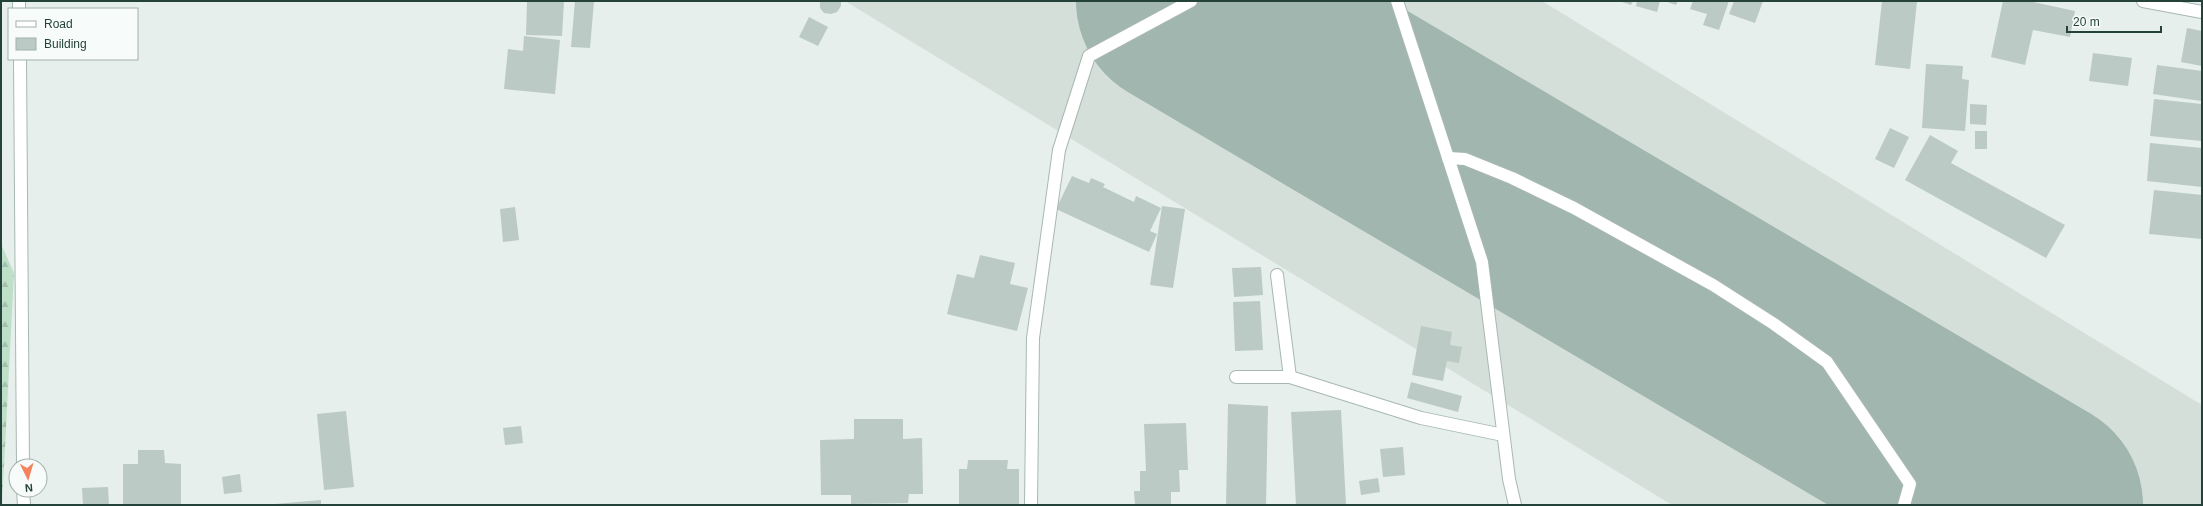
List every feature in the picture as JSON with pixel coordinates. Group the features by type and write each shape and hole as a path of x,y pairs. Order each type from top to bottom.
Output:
{"street":[{"path":"1031,505 1033,338 1059,150 1089,56 1191,1"},
{"path":"1397,1 1482,262 1503,435 1515,505"},
{"path":"2143,1 2202,12"},
{"path":"20,60 23,458"},
{"path":"1448,158 1465,159 1512,178 1574,208 1713,285 1774,324 1828,362 1910,484 1904,505"},
{"path":"1277,275 1290,376"},
{"path":"1236,377 1290,376 1421,418 1503,435"}],"shaded area":[{"path":"845,1 1542,1 2202,405 2202,505 1672,505"}],"green space":[{"path":"1,244 14,273 2,505 1,505"}],"building":[{"path":"527,1 564,1 562,36 526,35"},
{"path":"575,1 594,1 590,48 571,47"},
{"path":"820,1 841,1 841,6 837,12 831,14 824,13 820,8"},
{"path":"1619,1 1633,1 1631,5"},
{"path":"1637,1 1660,1 1657,12 1636,6"},
{"path":"1664,1 1678,1 1676,5"},
{"path":"1693,1 1729,1 1719,30 1703,25 1707,14 1690,9"},
{"path":"1734,1 1763,1 1755,23 1729,14"},
{"path":"1882,1 1917,1 1910,69 1875,65"},
{"path":"2003,1 2028,1 2075,11 2070,37 2033,30 2025,65 1991,57"},
{"path":"809,17 828,27 818,46 799,37"},
{"path":"2187,28 2202,31 2202,66 2181,62"},
{"path":"524,36 560,40 555,94 504,89 508,49 523,51"},
{"path":"2093,53 2132,58 2128,86 2089,81"},
{"path":"1926,64 1963,66 1962,79 1969,80 1965,131 1922,128"},
{"path":"2157,65 2202,71 2201,101 2153,94"},
{"path":"2154,99 2202,104 2202,141 2150,136"},
{"path":"1970,104 1987,105 1986,125 1970,124"},
{"path":"1890,128 1909,137 1894,168 1875,159"},
{"path":"1975,131 1987,131 1987,149 1975,149"},
{"path":"1930,135 1958,151 1951,163 2065,225 2046,258 1905,180"},
{"path":"2150,143 2202,148 2202,187 2147,181"},
{"path":"1072,176 1089,183 1091,178 1105,184 1103,187 1134,202 1136,196 1161,208 1150,231 1157,234 1149,252 1056,209"},
{"path":"2154,190 2202,195 2202,239 2149,234"},
{"path":"1162,206 1185,209 1173,288 1150,285"},
{"path":"515,207 519,240 503,242 500,209"},
{"path":"980,255 1015,263 1010,284 1028,288 1017,331 947,314 957,274 974,278"},
{"path":"1261,267 1263,295 1234,297 1232,268"},
{"path":"1260,301 1263,350 1235,351 1233,302"},
{"path":"1421,326 1452,332 1450,345 1462,347 1459,363 1447,361 1443,381 1412,375"},
{"path":"1411,382 1462,396 1458,412 1407,398"},
{"path":"1228,404 1268,406 1266,505 1226,505"},
{"path":"1341,410 1346,505 1296,505 1291,412"},
{"path":"346,411 354,487 324,490 317,414"},
{"path":"854,419 903,419 903,439 922,438 923,494 909,494 908,503 851,504 851,495 821,495 820,440 854,439"},
{"path":"1186,423 1188,470 1179,470 1180,492 1171,492 1171,505 1135,505 1134,491 1140,491 1140,471 1146,471 1144,424"},
{"path":"521,426 523,443 505,445 503,428"},
{"path":"1403,447 1405,475 1383,477 1380,449"},
{"path":"138,450 164,450 165,463 181,464 181,505 123,505 123,464 138,464"},
{"path":"968,460 1008,460 1007,469 1019,469 1019,505 959,505 959,469 967,469"},
{"path":"240,474 242,492 224,494 222,477"},
{"path":"1378,478 1380,492 1361,495 1359,481"},
{"path":"108,487 109,505 83,505 82,488"},
{"path":"321,500 321,505 275,505 275,504"}],"runway":[{"path":"1182,1 2037,505"}]}
